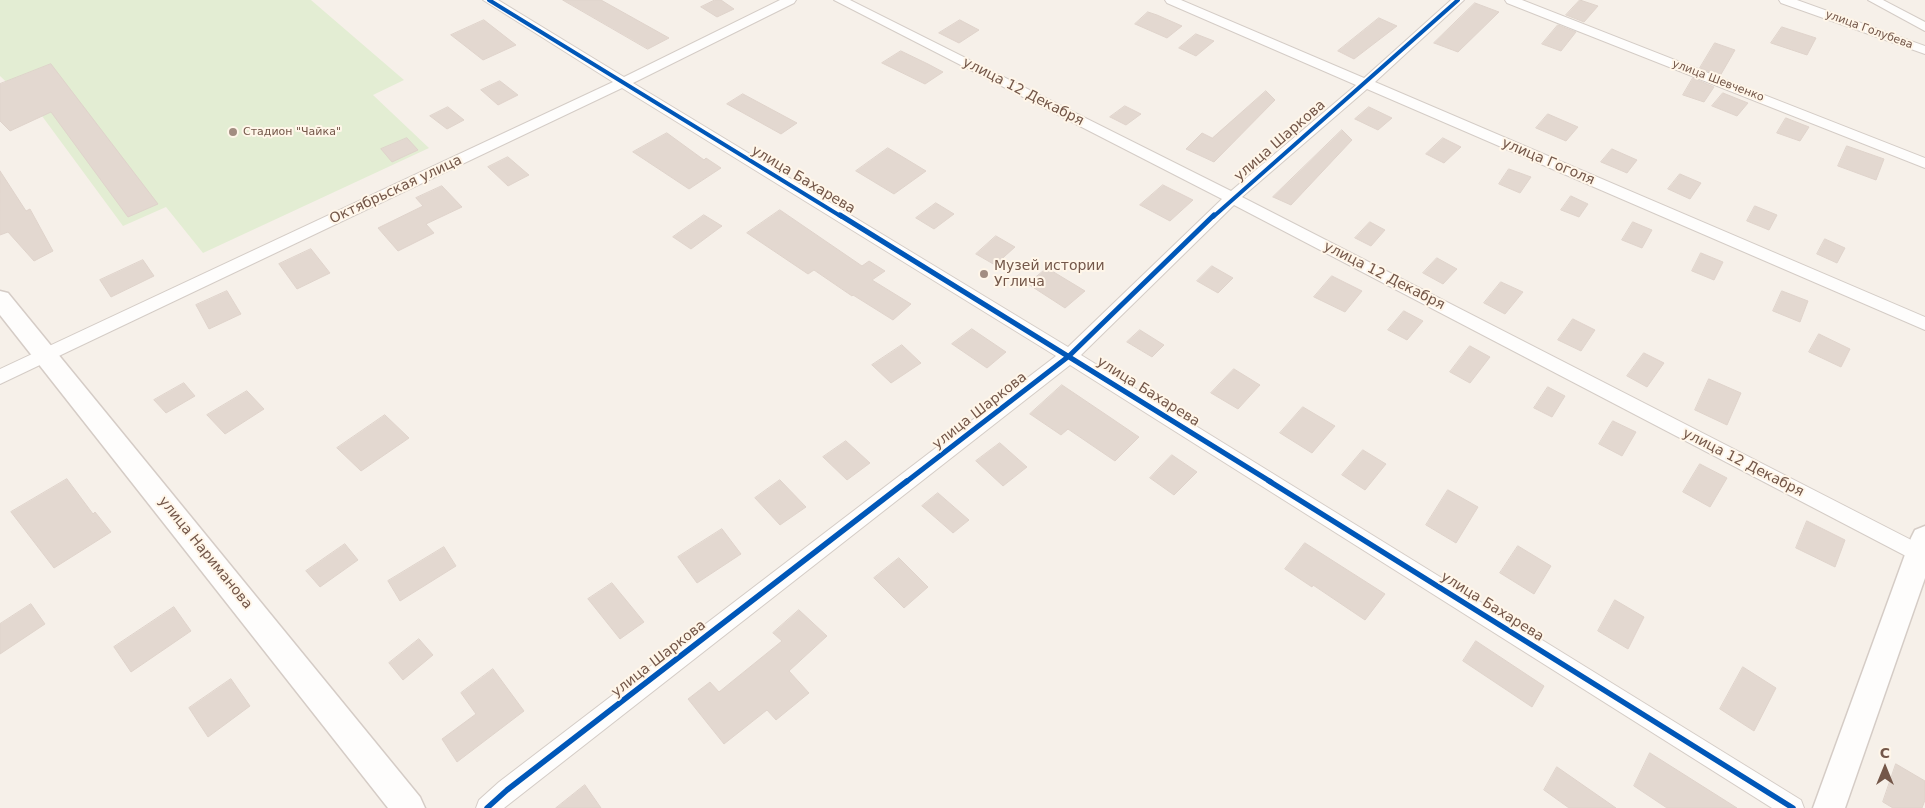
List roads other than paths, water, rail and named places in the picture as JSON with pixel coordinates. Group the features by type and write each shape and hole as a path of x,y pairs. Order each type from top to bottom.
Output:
{"main road":[{"name":"улица Нариманова","path":"0,299 47,355 409,808"},
{"path":"1829,808 1923,550"}],"street":[{"name":"улица Бахарева","path":"489,0 1069,356 1793,808"},
{"name":"Октябрьская улица","path":"0,377 622,83 790,0"},
{"name":"улица 12 Декабря","path":"840,0 1923,550"},
{"name":"улица Гоголя","path":"1171,0 1925,324"},
{"name":"улица Шаркова","path":"487,808 515,784 1069,356 1232,198 1365,84 1458,0"},
{"name":"улица Шевченко","path":"1511,0 1925,163"},
{"name":"улица Голубева","path":"1785,0 1925,50"},
{"path":"1874,0 1925,27"}],"place":[{"name":"Стадион \"Чайка\"","path":"233,132"},
{"name":"Музей истории Углича","path":"984,274"}]}
